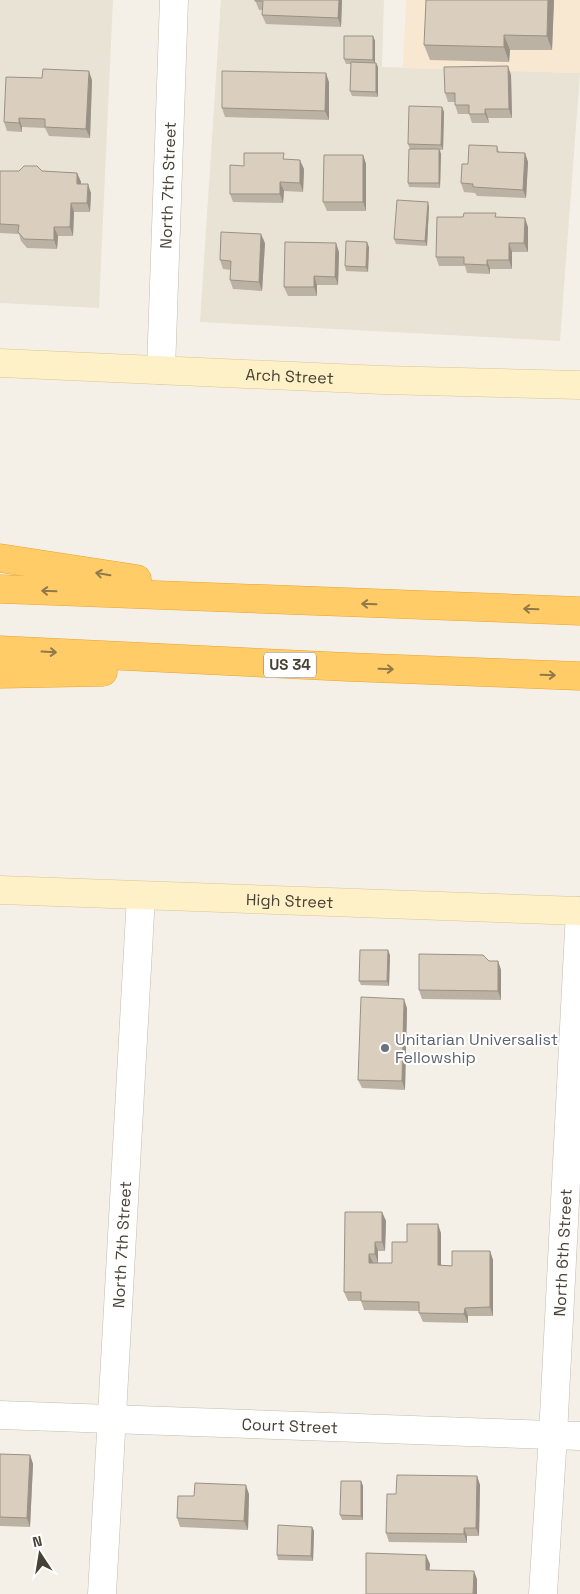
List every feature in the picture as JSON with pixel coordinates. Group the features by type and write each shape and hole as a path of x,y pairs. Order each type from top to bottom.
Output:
{"highway":[{"path":"0,558 272,600"},
{"path":"0,589 580,611"},
{"name":"US 34","path":"0,650 348,668 580,676"},
{"path":"0,674 348,668"}],"street":[{"name":"North 7th Street","path":"161,370 174,0"},
{"name":"Arch Street","path":"0,363 382,380 580,385"},
{"name":"High Street","path":"0,890 580,911"},
{"name":"North 7th Street","path":"102,1594 141,896"},
{"name":"North 6th Street","path":"544,1594 567,1436 580,911"},
{"name":"Court Street","path":"0,1415 567,1436"}],"shaded area":[{"path":"0,0 113,0 99,308 0,303"},
{"path":"221,0 384,0 382,67 580,73 560,341 200,322"},
{"path":"406,0 580,0 580,73 403,68"}],"building":[{"path":"255,0 339,0 338,18 262,15 263,1"},
{"path":"426,0 548,0 547,36 504,35 504,47 424,45"},
{"path":"344,36 373,36 373,60 344,59"},
{"path":"351,62 376,63 376,92 350,91"},
{"path":"508,66 509,109 485,109 485,114 469,114 469,105 455,105 455,93 445,93 444,67"},
{"path":"43,69 89,71 86,129 45,127 45,119 19,118 19,123 4,122 6,77 42,78"},
{"path":"222,71 326,73 325,111 222,108"},
{"path":"409,106 442,107 441,145 408,144"},
{"path":"469,145 497,146 497,152 525,153 523,190 473,187 473,184 461,183 462,164 468,164"},
{"path":"409,149 439,149 439,183 408,183"},
{"path":"244,153 284,153 283,159 300,160 300,183 280,182 280,194 230,194 230,165 244,166"},
{"path":"324,155 363,155 363,202 323,202"},
{"path":"24,166 37,166 42,171 77,173 77,184 88,184 87,203 71,203 70,227 54,227 54,240 24,239 18,232 19,225 0,224 0,171 19,171"},
{"path":"397,200 428,202 425,241 394,239"},
{"path":"464,213 496,213 495,217 525,218 524,243 509,243 509,260 487,260 487,265 464,264 464,257 436,257 437,217 463,217"},
{"path":"221,232 261,234 259,282 230,280 231,261 220,260"},
{"path":"346,241 367,242 366,267 345,266"},
{"path":"285,242 336,243 335,277 314,276 314,287 284,287"},
{"path":"360,950 388,950 387,981 359,981"},
{"path":"419,954 483,955 489,961 498,961 498,991 419,990"},
{"name":"Unitarian Universalist Fellowship","path":"361,997 404,999 402,1081 358,1080"},
{"path":"345,1212 382,1212 382,1242 375,1242 375,1254 369,1254 369,1263 392,1263 392,1242 407,1242 407,1224 438,1224 438,1265 452,1266 452,1251 490,1251 490,1307 465,1308 464,1314 419,1313 419,1302 361,1301 361,1292 344,1292"},
{"path":"0,1454 30,1455 27,1518 0,1517"},
{"path":"397,1475 477,1476 476,1528 464,1528 464,1534 386,1533 387,1494 396,1494"},
{"path":"341,1481 361,1481 361,1516 340,1515"},
{"path":"195,1483 246,1485 244,1521 177,1518 178,1496 194,1496"},
{"path":"278,1525 312,1527 311,1556 277,1555"},
{"path":"366,1553 426,1555 426,1570 474,1571 473,1594 366,1594"}],"place":[{"name":"Unitarian Universalist Fellowship","path":"385,1048"}]}
